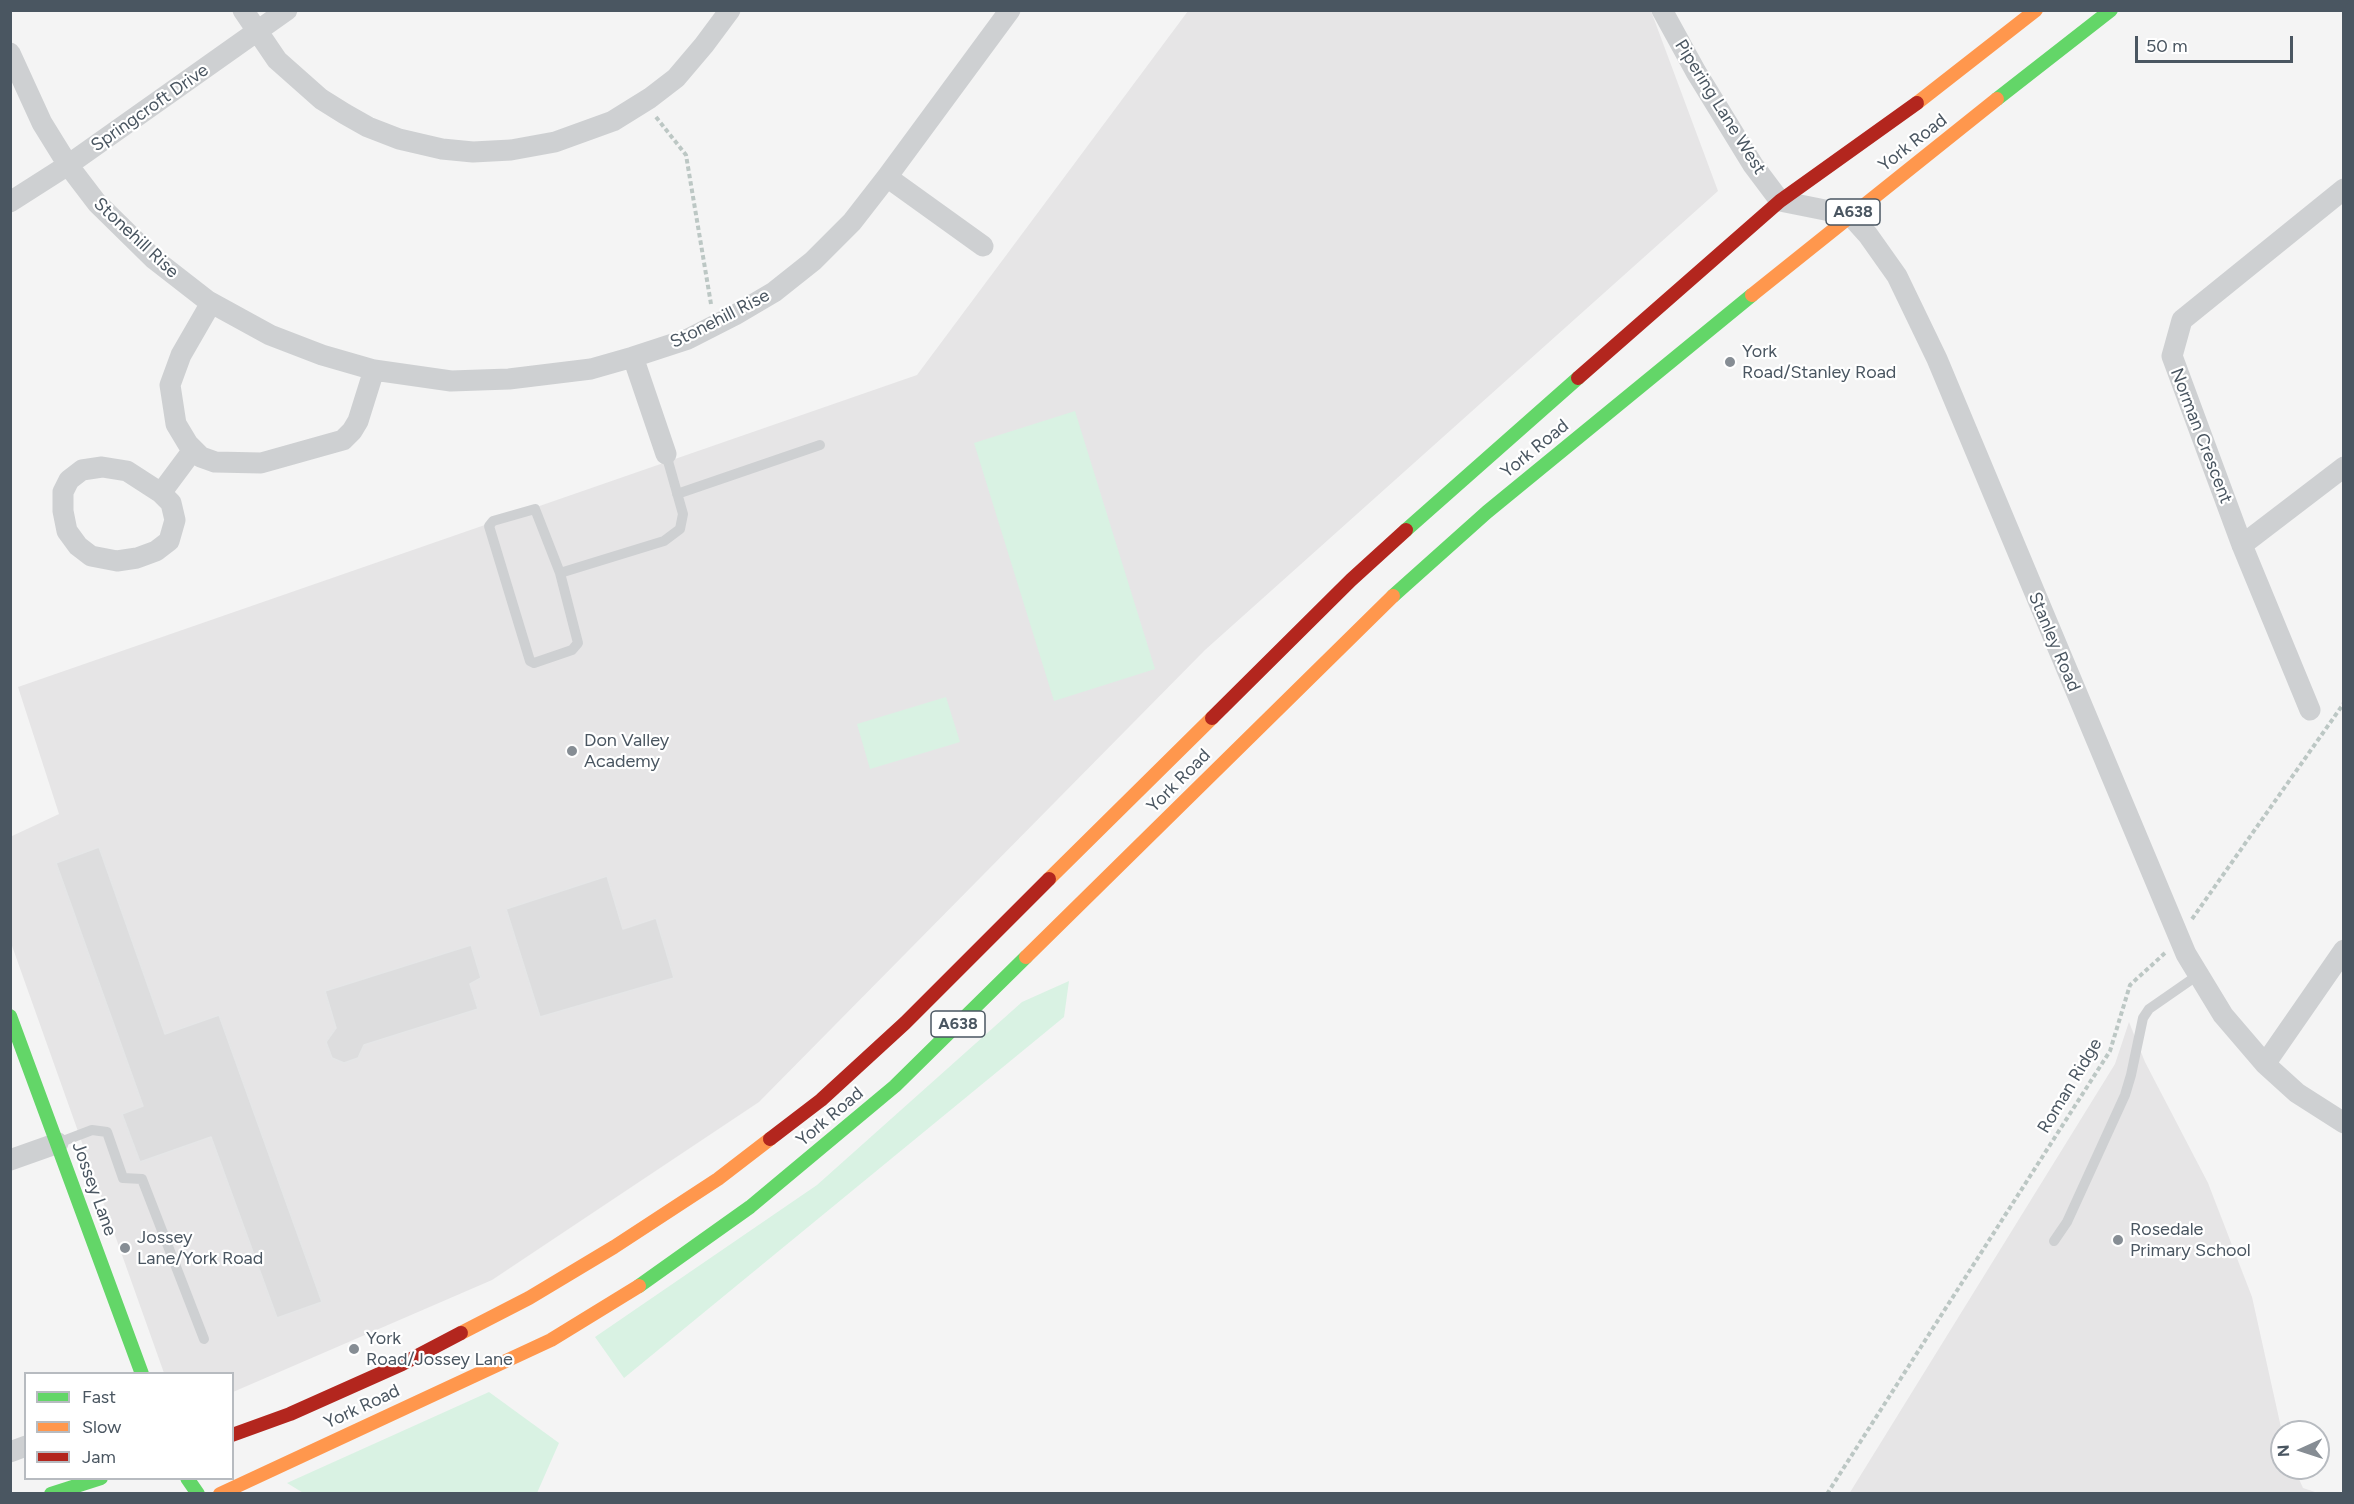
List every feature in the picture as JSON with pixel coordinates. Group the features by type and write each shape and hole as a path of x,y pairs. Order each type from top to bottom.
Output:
{"main road":[{"name":"York Road","path":"234,1434 290,1414 402,1364 529,1298 614,1247 718,1179 821,1100 905,1023 1351,580 1463,478 1780,201 1887,126 2036,10"},
{"name":"York Road","path":"220,1494 551,1340 641,1285 750,1207 895,1086 1379,609 1487,512 1850,215 2111,10"},
{"name":"Jossey Lane","path":"10,1016 141,1372"},
{"path":"350,1418 462,1380"},
{"path":"51,1494 98,1480"},
{"path":"188,1480 198,1494"}],"street":[{"path":"243,10 277,60 296,80 345,114 368,127 399,139 442,149 473,152 511,150 555,142 614,121 645,102 676,78 730,10"},
{"name":"Springcroft Drive","path":"10,202 68,165 287,10"},
{"name":"Stonehill Rise","path":"10,53 42,123 68,165 97,203 154,260 212,303 270,335 322,355 374,370 451,381 509,379 591,369 688,339 774,292 813,261 852,222 1010,10"},
{"name":"Pipering Lane West","path":"1662,10 1713,100 1780,201"},
{"path":"887,177 983,246"},
{"name":"Norman Crescent","path":"2310,710 2242,545 2172,356 2182,320 2343,189"},
{"path":"1780,201 1850,215"},
{"name":"Stanley Road","path":"1850,215 1868,235 1897,276 1937,360 2178,939 2223,1015 2265,1064 2296,1093 2343,1123"},
{"path":"212,303 181,355 170,385 176,424 193,450 201,457 215,462 261,463 343,440 358,421 374,370"},
{"path":"633,357 666,454"},
{"path":"161,493 193,450"},
{"path":"2242,545 2343,466"},
{"path":"102,467 127,471 161,493 171,503 175,520 169,541 156,551 137,558 117,561 91,556 78,546 67,531 63,511 63,492 69,480 82,470 102,467"},
{"path":"2265,1064 2343,951"},
{"path":"10,1160 58,1143"}],"lane":[{"path":"677,494 820,445"},
{"path":"560,573 664,541 680,528 683,514 666,454"},
{"path":"535,508 560,573 578,643 572,650 534,663 530,661 489,526 493,521 535,508"},
{"path":"2054,1241 2067,1222 2125,1095 2143,1018 2154,1005 2198,975"},
{"path":"58,1143 92,1130 107,1132 123,1178 142,1179 204,1339"}],"path":[{"path":"645,102 686,155 711,304 723,321"},
{"name":"Roman Ridge","path":"1827,1494 2110,1051 2130,985 2178,939 2343,703"}],"shaded area":[{"name":"Don Valley Academy","path":"1188,11 1651,11 1718,191 1205,650 759,1102 492,1280 234,1392 234,1372 164,1372 11,943 10,837 59,814 18,687 917,375"},
{"name":"Rosedale Primary School","path":"2129,1022 2145,1062 2208,1183 2252,1297 2279,1420 2270,1420 2270,1480 2299,1480 2303,1488 2318,1493 1849,1494 2115,1064"}],"green space":[{"path":"1075,411 1155,669 1054,701 974,443"},
{"path":"946,697 960,742 870,769 857,724"},
{"path":"1069,981 1064,1017 624,1378 595,1337 817,1185 1022,1002"},
{"path":"489,1392 559,1443 537,1493 305,1494 287,1483"}],"building":[{"path":"99,847 165,1034 219,1015 322,1302 277,1318 211,1137 140,1162 122,1114 143,1106 56,863"},
{"path":"607,876 623,929 656,918 674,978 540,1017 506,909"},
{"path":"471,945 481,978 470,984 478,1009 364,1045 358,1058 344,1063 332,1058 326,1042 336,1028 325,991"}],"traffic: fast":[{"path":"1997,99 2111,10"},
{"path":"1393,596 1487,512 1752,295"},
{"path":"1406,530 1578,378"},
{"path":"639,1286 750,1207 895,1086 1026,957"},
{"path":"10,1016 141,1372"},
{"path":"51,1494 95,1480"},
{"path":"188,1480 198,1494"}],"traffic: slow":[{"path":"1917,103 2036,10"},
{"path":"1752,295 1997,99"},
{"path":"1026,957 1393,596"},
{"path":"1049,879 1212,718"},
{"path":"461,1333 529,1298 614,1247 718,1179 770,1139"},
{"path":"220,1494 551,1340 639,1286"}],"traffic: jam":[{"path":"1578,378 1780,201 1917,103"},
{"path":"1212,718 1351,580 1406,530"},
{"path":"770,1139 821,1100 905,1023 1049,879"},
{"path":"234,1434 290,1414 402,1364 461,1333"}],"place":[{"name":"York Road/Stanley Road","path":"1730,362"},
{"name":"Don Valley Academy","path":"572,751"},
{"name":"Rosedale Primary School","path":"2118,1240"},
{"name":"Jossey Lane/York Road","path":"125,1248"},
{"name":"York Road/Jossey Lane","path":"354,1349"}]}
